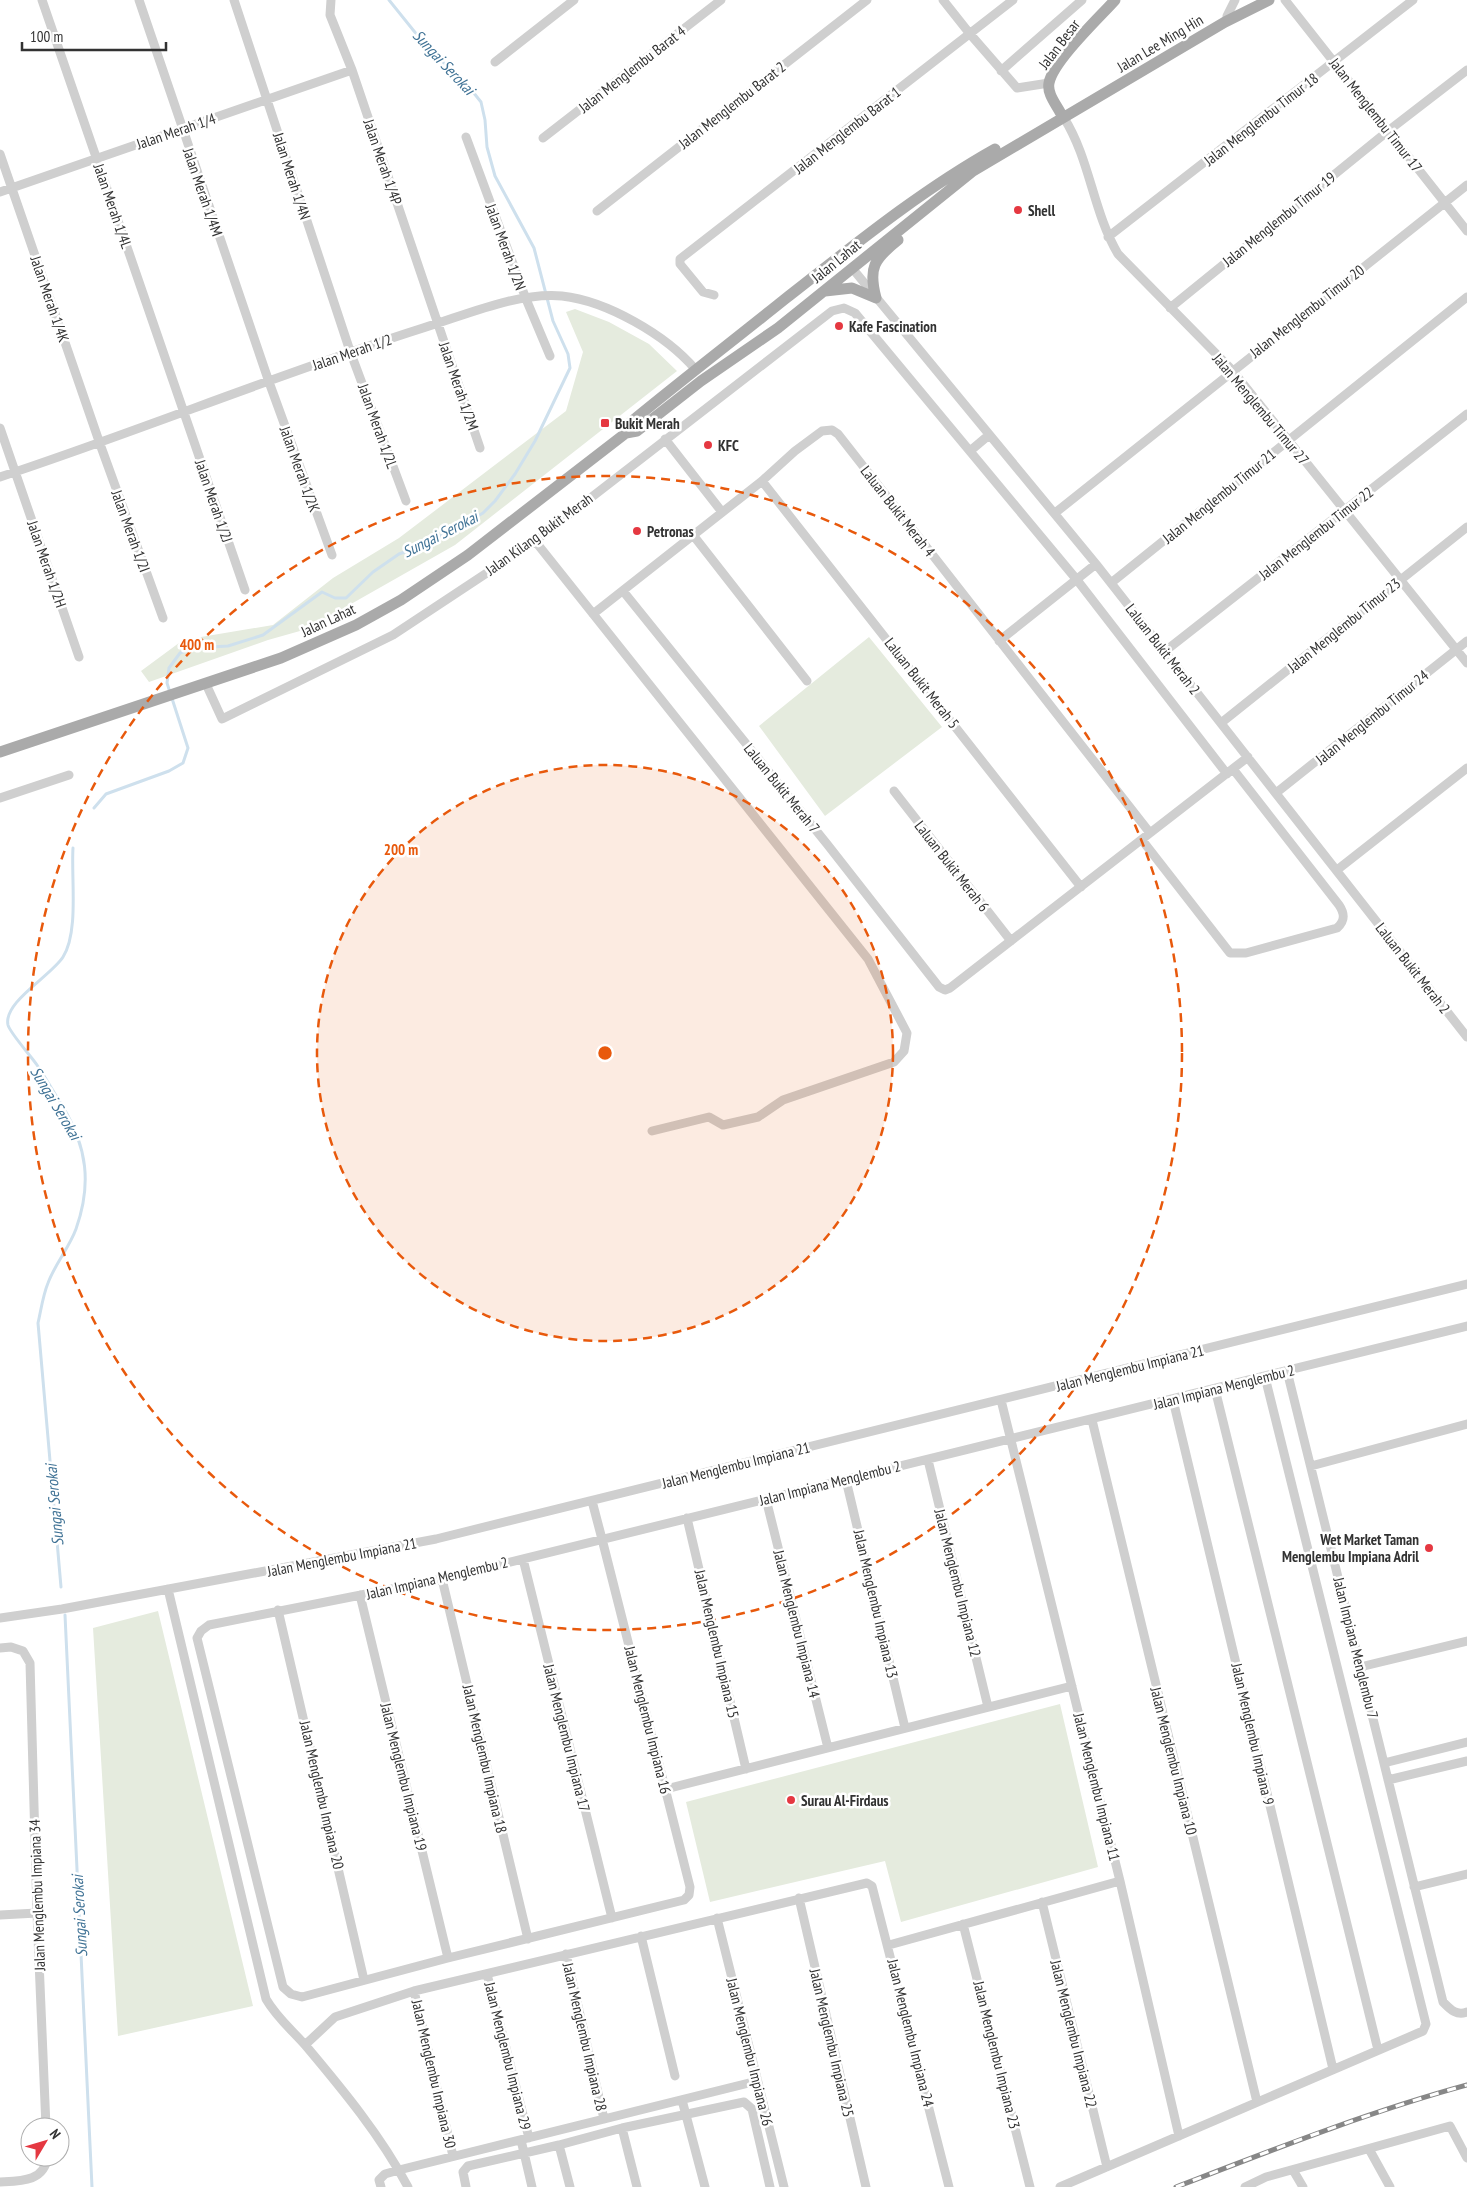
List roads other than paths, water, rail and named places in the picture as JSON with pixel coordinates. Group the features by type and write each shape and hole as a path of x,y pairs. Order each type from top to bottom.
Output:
{"main road":[{"name":"Jalan Besar","path":"1063,116 1050,93 1049,83 1058,66 1116,0"},
{"name":"Jalan Lee Ming Hin","path":"1063,116 1227,16 1258,0"},
{"name":"Jalan Lee Ming Hin","path":"1063,116 1225,22 1269,0"},
{"name":"Jalan Lahat","path":"0,752 282,658 356,625 401,600 468,555 701,380 778,328 954,184 1063,116"},
{"name":"Jalan Lahat","path":"631,432 631,422 695,369 843,254 970,163 1063,116"},
{"path":"876,298 871,271 877,260 931,210 954,184"},
{"path":"764,316 796,300 837,268 852,268 856,253 862,246 928,192"},
{"path":"821,292 839,288 852,288 876,298"},
{"path":"695,369 702,370 708,368 747,342 778,328"}],"street":[{"name":"Jalan Merah 1/4L","path":"42,0 184,412"},
{"name":"Jalan Merah 1/4M","path":"139,0 269,382"},
{"name":"Jalan Merah 1/4N","path":"234,0 350,352"},
{"name":"Jalan Merah 1/4P","path":"331,0 330,15 352,70 438,324"},
{"path":"495,62 574,0"},
{"name":"Jalan Menglembu Barat 4","path":"543,138 721,0"},
{"name":"Jalan Menglembu Barat 2","path":"597,210 867,0"},
{"path":"943,0 1017,88 1049,83"},
{"name":"Jalan Menglembu Barat 1","path":"714,295 703,292 680,264 680,259 1013,0"},
{"path":"1001,71 1082,0"},
{"path":"1227,16 1235,0"},
{"name":"Jalan Menglembu Timur 17","path":"1285,0 1467,231"},
{"name":"Jalan Menglembu Timur 18","path":"1108,237 1413,0"},
{"name":"Jalan Merah 1/4","path":"0,192 352,70"},
{"name":"Jalan Menglembu Timur 19","path":"1170,308 1388,131 1467,70"},
{"name":"Jalan Menglembu Timur 27","path":"1063,116 1083,159 1108,237 1118,254 1232,370 1467,663"},
{"name":"Jalan Merah 1/2N","path":"466,137 526,299 550,356"},
{"name":"Jalan Merah 1/4K","path":"0,154 100,444"},
{"name":"Jalan Menglembu Timur 20","path":"1055,513 1232,370 1467,185"},
{"name":"Laluan Bukit Merah 2","path":"852,268 1096,564 1467,1037"},
{"name":"Jalan Merah 1/2","path":"0,477 100,444 350,352 502,303 526,299 560,296 590,303 620,314 651,332 684,357 695,369"},
{"name":"Jalan Menglembu Timur 21","path":"1111,583 1467,296"},
{"name":"Laluan Bukit Merah 2","path":"832,311 844,308 855,313 1077,580 1339,905 1344,916 1343,923 1337,928 1246,953 1230,953 1142,840"},
{"name":"Jalan Kilang Bukit Merah","path":"206,684 222,719 393,635 535,541 832,311"},
{"name":"Jalan Merah 1/2M","path":"438,324 480,448"},
{"name":"Jalan Merah 1/2L","path":"350,352 406,501"},
{"name":"Jalan Merah 1/2K","path":"269,382 332,555"},
{"name":"Jalan Merah 1/2J","path":"184,412 245,590"},
{"name":"Jalan Menglembu Timur 22","path":"1164,652 1467,414"},
{"name":"Jalan Merah 1/2H","path":"0,428 79,657"},
{"name":"Laluan Bukit Merah 4","path":"593,614 762,481 795,451 822,431 832,430 838,434 1150,833"},
{"path":"970,451 989,435"},
{"path":"665,439 722,512"},
{"name":"Jalan Merah 1/2I","path":"100,444 163,618"},
{"name":"Laluan Bukit Merah 5","path":"762,481 1080,887"},
{"name":"Jalan Menglembu Timur 23","path":"1221,723 1467,527"},
{"path":"692,535 807,681"},
{"path":"535,541 868,959 907,1033 904,1051 894,1062 783,1100 758,1117 723,1124 709,1117 652,1131"},
{"path":"999,640 1096,564"},
{"name":"Laluan Bukit Merah 7","path":"623,590 827,844 938,987 944,990 950,988 1010,941"},
{"name":"Jalan Menglembu Timur 24","path":"1276,793 1467,641"},
{"path":"1010,941 1248,757"},
{"path":"1337,870 1467,768"},
{"path":"0,798 69,775"},
{"name":"Laluan Bukit Merah 6","path":"894,791 1010,941"},
{"name":"Jalan Menglembu Impiana 21","path":"0,1618 436,1539 1467,1284"},
{"name":"Jalan Impiana Menglembu 2","path":"364,1980 302,1997 291,1994 282,1987 197,1638 201,1630 209,1625 442,1579 1215,1390 1467,1326"},
{"name":"Jalan Impiana Menglembu 7","path":"1288,1371 1443,2002 1452,2011 1462,2014 1467,2012"},
{"path":"1060,2187 1422,2031 1426,2024 1265,1377"},
{"path":"1215,1390 1378,2050"},
{"name":"Jalan Menglembu Impiana 11","path":"1001,1400 1120,1881 1179,2136"},
{"name":"Jalan Menglembu Impiana 9","path":"1173,1400 1334,2069"},
{"name":"Jalan Menglembu Impiana 10","path":"1092,1420 1257,2102"},
{"path":"1311,1466 1467,1424"},
{"name":"Jalan Menglembu Impiana 12","path":"928,1460 988,1707"},
{"name":"Jalan Menglembu Impiana 13","path":"846,1480 905,1728"},
{"name":"Jalan Menglembu Impiana 14","path":"766,1499 828,1748"},
{"name":"Jalan Menglembu Impiana 16","path":"592,1501 690,1887 688,1895 684,1900 612,1918"},
{"name":"Jalan Menglembu Impiana 15","path":"687,1518 746,1769"},
{"name":"Jalan Menglembu Impiana 17","path":"523,1559 612,1918"},
{"name":"Jalan Menglembu Impiana 18","path":"442,1579 528,1939"},
{"path":"168,1589 266,1999 274,2013 305,2045 350,2101 399,2170 408,2187"},
{"name":"Jalan Menglembu Impiana 19","path":"360,1595 448,1958"},
{"name":"Jalan Menglembu Impiana 20","path":"278,1610 364,1980"},
{"path":"1360,1667 1467,1641"},
{"name":"Jalan Menglembu Impiana 34","path":"0,1648 11,1646 24,1651 30,1663 37,1913 46,2117"},
{"path":"666,1789 1072,1686"},
{"path":"1384,1763 1467,1742"},
{"path":"1388,1780 1467,1761"},
{"path":"1414,1887 1467,1874"},
{"path":"888,1945 1120,1881"},
{"name":"Jalan Menglembu Impiana 24","path":"799,1898 868,1883 872,1886 950,2187"},
{"path":"305,2045 335,2017 414,1991 799,1898"},
{"name":"Jalan Menglembu Impiana 25","path":"799,1898 866,2187"},
{"name":"Jalan Menglembu Impiana 22","path":"1042,1902 1107,2167"},
{"path":"0,1914 37,1913"},
{"path":"364,1980 612,1918"},
{"name":"Jalan Menglembu Impiana 26","path":"717,1918 784,2187"},
{"name":"Jalan Menglembu Impiana 23","path":"964,1924 1030,2187"},
{"path":"641,1936 676,2076"},
{"name":"Jalan Menglembu Impiana 28","path":"566,1954 604,2119"},
{"name":"Jalan Menglembu Impiana 29","path":"487,1974 525,2139 524,2154 532,2187"},
{"name":"Jalan Menglembu Impiana 30","path":"414,1991 453,2156"},
{"path":"381,2187 379,2180 385,2174 399,2170 757,2082"},
{"path":"682,2100 705,2187"},
{"path":"466,2187 463,2172 468,2166 524,2154 622,2128 744,2102 752,2109 770,2187"},
{"path":"1245,2187 1266,2178 1450,2126 1467,2158"},
{"path":"622,2128 637,2187"},
{"path":"559,2145 570,2187"},
{"path":"1369,2149 1390,2187"},
{"path":"0,2182 34,2178 43,2167"},
{"path":"1293,2170 1302,2187"}],"waterway":[{"name":"Sungai Serokai","path":"94,808 106,794 169,771 183,763 188,748 167,683 169,668 180,653 193,648 228,646 263,635 322,592 335,598 346,598 373,572 399,554 459,527 483,513 495,501 515,474 535,441 570,368 568,354 553,321 534,248 495,176 487,147 485,120 481,102 469,87 426,46 389,0"},
{"name":"Sungai Serokai","path":"61,1587 38,1323 48,1283 73,1236 81,1212 84,1197 84,1166 82,1151 71,1122 40,1070 8,1025 8,1016 20,998 57,964 68,946 73,919 73,848"},
{"name":"Sungai Serokai","path":"65,1615 92,2187"}],"railway":[{"path":"1176,2187 1357,2119 1467,2085"}],"place":[{"name":"Shell","path":"1018,210"},
{"name":"Kafe Fascination","path":"839,326"},
{"name":"Bukit Merah","path":"605,423"},
{"name":"KFC","path":"708,445"},
{"name":"Petronas","path":"637,531"},
{"name":"Wet Market Taman Menglembu Impiana Adril","path":"1429,1548"},
{"name":"Surau Al-Firdaus","path":"791,1800"}]}
